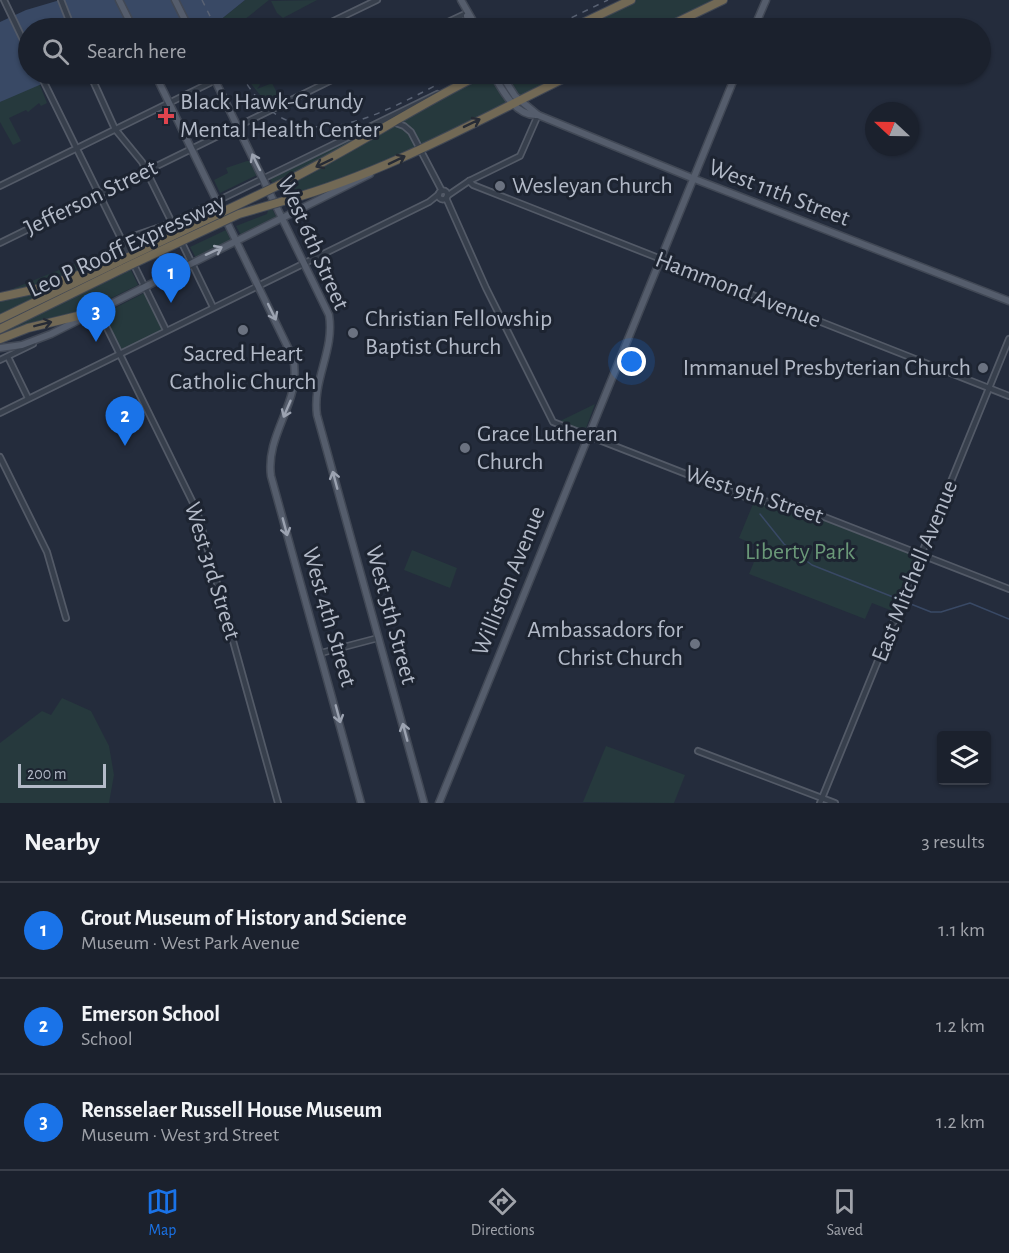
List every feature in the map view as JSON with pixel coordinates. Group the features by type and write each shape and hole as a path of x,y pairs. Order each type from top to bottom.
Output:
{"highway":[{"path":"593,18 631,0"},
{"path":"686,18 723,0"},
{"name":"Leo P Rooff Expressway","path":"0,329 279,184 336,157 460,84"},
{"name":"Leo P Rooff Expressway","path":"0,319 238,214 330,188 374,171 552,84"},
{"path":"0,297 37,290 122,265"},
{"path":"1,338 86,314"}],"main road":[{"path":"119,0 128,18"},
{"path":"175,0 184,18"},
{"path":"461,0 469,18"},
{"path":"758,18 766,0"},
{"path":"467,13 470,18"},
{"path":"160,84 259,285"},
{"name":"West 6th Street","path":"218,84 305,262 330,322 329,347 316,396 317,415 323,436"},
{"path":"502,84 516,101"},
{"name":"West 11th Street","path":"507,84 516,101 533,115 538,115 692,178 1009,301"},
{"name":"Williston Avenue","path":"439,803 732,84"},
{"path":"0,348 22,345 51,334 191,262 358,182 374,171"},
{"name":"West 4th Street","path":"259,285 291,351 295,370 292,396 273,440 270,457 272,479 361,803"},
{"name":"West 5th Street","path":"323,436 424,803"}],"street":[{"path":"4,0 18,29"},
{"path":"61,0 68,18"},
{"path":"340,18 377,0"},
{"path":"456,18 467,13"},
{"path":"45,84 166,330"},
{"path":"95,84 115,129 138,155 213,307"},
{"path":"0,186 170,102 200,84"},
{"name":"Jefferson Street","path":"0,243 324,84"},
{"path":"122,240 172,224 448,90"},
{"path":"0,413 520,156 538,115"},
{"name":"West 9th Street","path":"393,122 407,128 419,149 553,422 753,500 790,504 1009,589"},
{"name":"Hammond Avenue","path":"469,181 659,259 1009,396"},
{"name":"West 3rd Street","path":"102,318 197,511 278,803"},
{"path":"0,360 51,334"},
{"name":"East Mitchell Avenue","path":"821,801 1009,339"},
{"path":"8,357 28,398"},
{"path":"0,457 46,552 66,618"},
{"path":"321,653 378,638"},
{"path":"698,751 821,801 835,803"}],"green space":[{"path":"245,0 269,0 246,18 223,18"},
{"path":"317,0 283,18 277,13 271,1"},
{"path":"630,0 722,0 685,18 593,18"},
{"path":"39,84 47,103 41,106 39,103 28,112 26,110 9,118 21,141 13,145 0,122 0,102"},
{"path":"251,84 260,84 257,89 272,84 280,99 269,106"},
{"path":"463,84 552,84 374,171 287,200 279,185"},
{"path":"396,117 306,168 272,183 270,178"},
{"path":"247,161 257,175 220,193 214,180 228,173 226,168"},
{"path":"272,209 277,218 241,235 236,226 267,214 268,210"},
{"path":"226,230 231,241 196,258 190,247"},
{"path":"118,246 123,254 49,284 0,294"},
{"path":"131,270 138,285 85,311 0,336 0,333"},
{"path":"76,278 0,315 0,299"},
{"path":"144,293 163,330 122,351 103,314"},
{"path":"595,404 585,431 560,421"},
{"name":"Liberty Park","path":"753,504 789,506 918,556 895,612 872,603 865,619 749,574 760,547 739,538"},
{"path":"412,550 457,568 450,588 404,570"},
{"path":"62,698 91,711 109,746 114,775 109,803 0,803 0,743 42,711 51,715"},
{"path":"606,746 685,775 674,803 583,802"}],"water":[{"path":"60,0 245,0 223,18 18,18 18,84 42,84 0,102 0,22 26,10"}],"waterway":[{"path":"760,514 784,544 812,565 931,612 941,612 970,603 1009,619"}],"railway":[{"path":"202,0 211,18"},
{"path":"571,18 608,0"},
{"path":"248,84 263,104 288,121 315,127 343,124 372,115 439,84"}],"place":[{"name":"Black Hawk-Grundy Mental Health Center","path":"166,116"},
{"name":"Wesleyan Church","path":"500,186"},
{"name":"Grout Museum of History and Science","path":"171,303"},
{"name":"Sacred Heart Catholic Church","path":"243,330"},
{"name":"Christian Fellowship Baptist Church","path":"353,333"},
{"name":"Rensselaer Russell House Museum","path":"96,342"},
{"name":"Immanuel Presbyterian Church","path":"983,368"},
{"name":"Emerson School","path":"125,446"},
{"name":"Grace Lutheran Church","path":"465,448"},
{"name":"Ambassadors for Christ Church","path":"695,644"}]}
